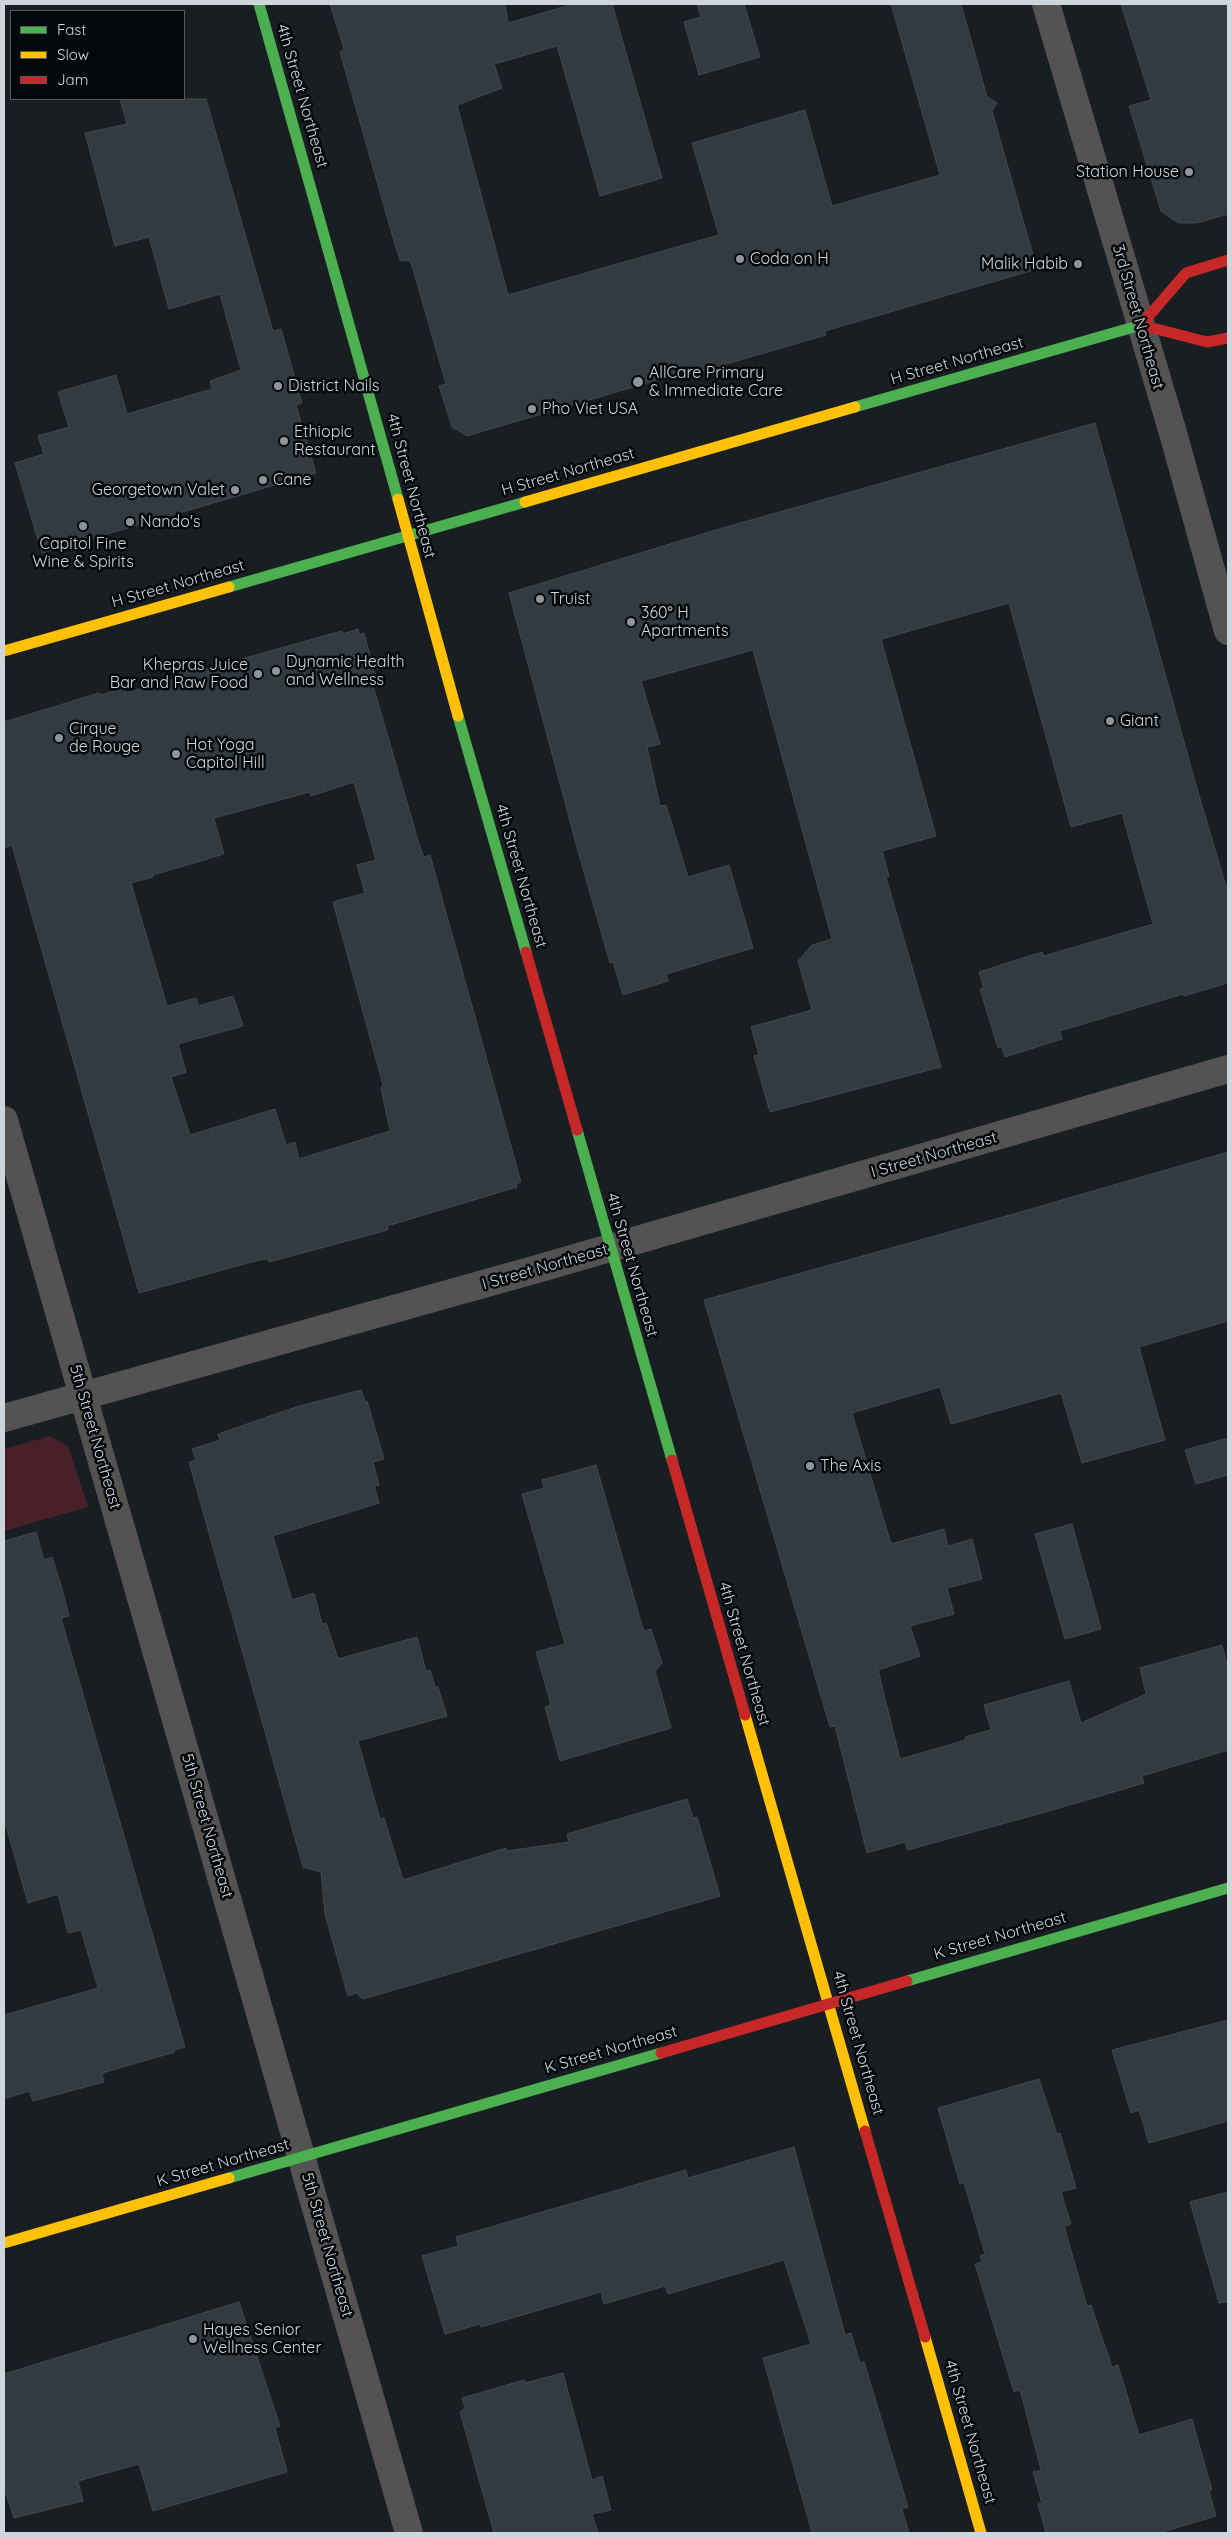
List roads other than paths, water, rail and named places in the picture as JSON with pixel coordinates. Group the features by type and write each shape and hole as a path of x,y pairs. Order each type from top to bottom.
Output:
{"main road":[{"name":"4th Street Northeast","path":"259,4 611,1248 981,2533"},
{"path":"1228,260 1186,273 1141,324 1206,342 1228,338"},
{"name":"H Street Northeast","path":"4,651 1141,324"},
{"name":"K Street Northeast","path":"4,2243 1228,1888"}],"street":[{"name":"3rd Street Northeast","path":"1046,4 1141,324 1228,631"},
{"name":"I Street Northeast","path":"4,1418 611,1248 1228,1069"},
{"name":"5th Street Northeast","path":"4,1120 409,2533"}],"place":[{"name":"Station House","path":"1189,172"},
{"name":"Coda on H","path":"740,259"},
{"name":"Malik Habib","path":"1078,264"},
{"name":"AllCare Primary & Immediate Care","path":"638,382"},
{"name":"District Nails","path":"278,386"},
{"name":"Pho Viet USA","path":"532,409"},
{"name":"Ethiopic Restaurant","path":"284,441"},
{"name":"Cane","path":"263,480"},
{"name":"Georgetown Valet","path":"235,490"},
{"name":"Nando's","path":"130,522"},
{"name":"Capitol Fine Wine & Spirits","path":"83,526"},
{"name":"Truist","path":"540,599"},
{"name":"360° H Apartments","path":"631,622"},
{"name":"Dynamic Health and Wellness","path":"276,671"},
{"name":"Khepras Juice Bar and Raw Food","path":"258,674"},
{"name":"Giant","path":"1110,721"},
{"name":"Cirque de Rouge","path":"59,738"},
{"name":"Hot Yoga Capitol Hill","path":"176,754"},
{"name":"The Axis","path":"810,1466"},
{"name":"Hayes Senior Wellness Center","path":"193,2339"}]}
